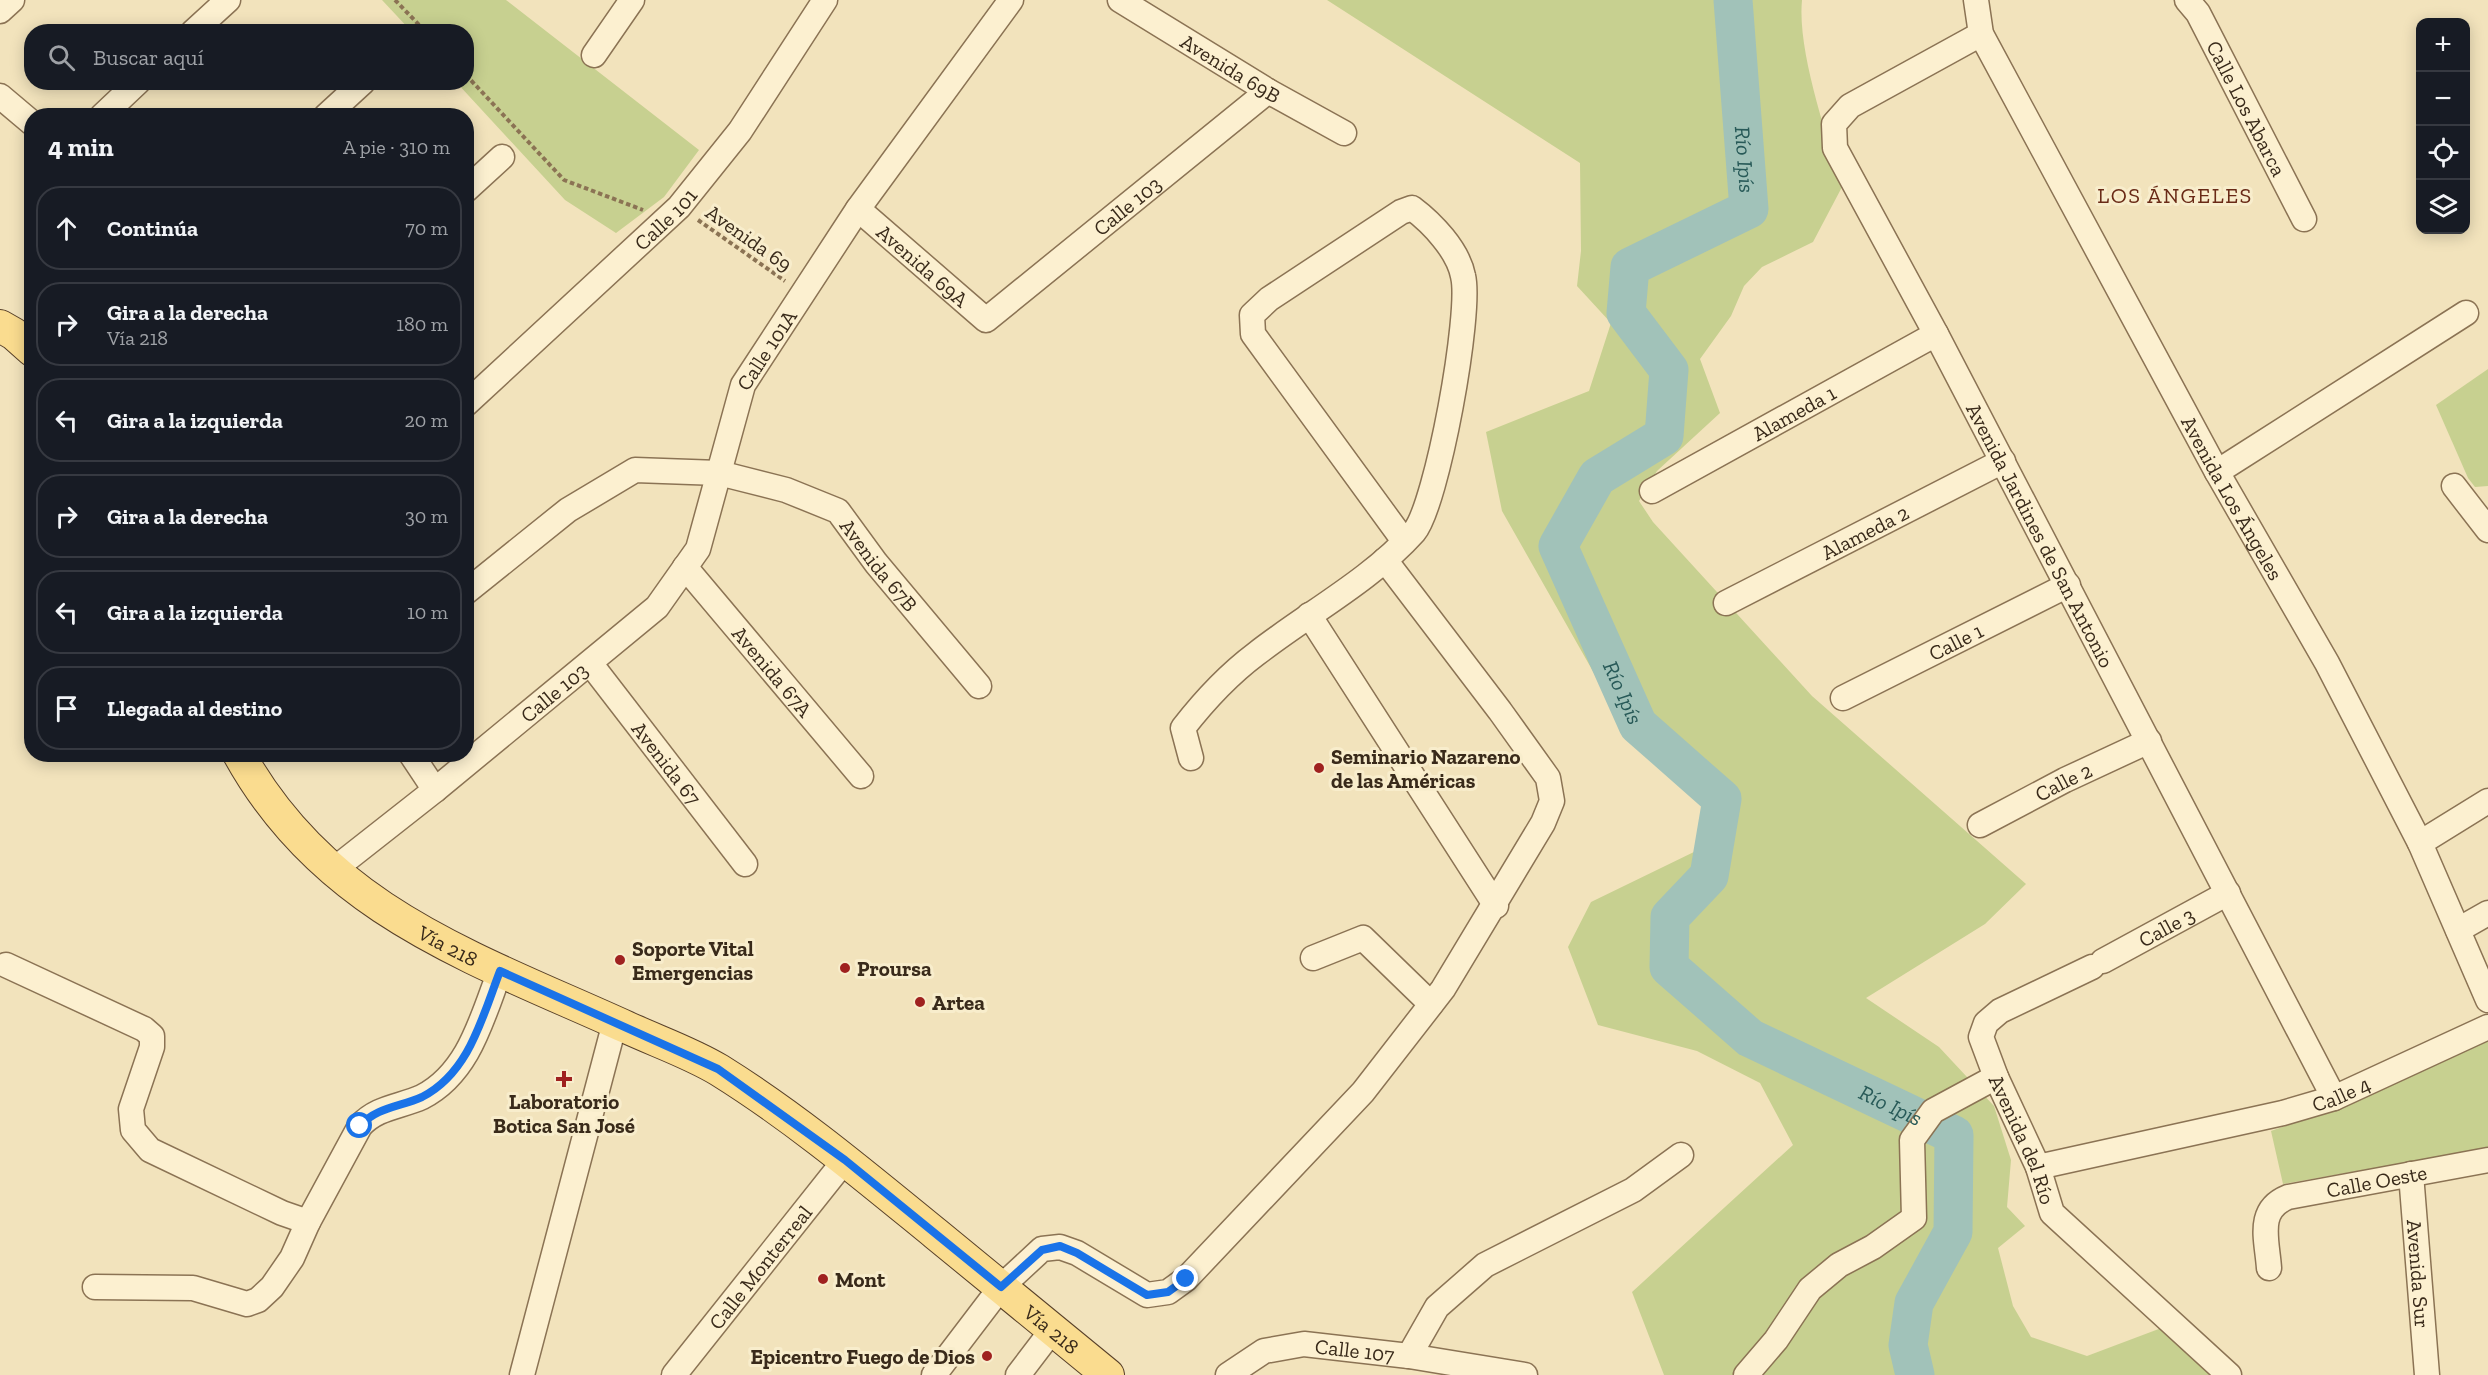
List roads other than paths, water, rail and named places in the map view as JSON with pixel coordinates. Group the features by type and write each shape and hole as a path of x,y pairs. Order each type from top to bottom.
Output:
{"main road":[{"path":"0,326 24,343"},
{"name":"Vía 218","path":"243,762 253,780 289,830 332,871 416,929 500,971 718,1069 845,1160 1108,1375"}],"street":[{"path":"0,11 12,0"},
{"path":"202,24 228,0"},
{"path":"594,55 632,0"},
{"name":"Calle 101","path":"474,397 673,213 740,131 825,0"},
{"name":"Calle 101A","path":"719,473 743,385 858,209 1011,0"},
{"name":"Avenida 69B","path":"1120,0 1268,91 1344,133"},
{"name":"Avenida Los Ángeles","path":"1976,0 1981,34 2217,472 2327,663 2420,843 2488,1000"},
{"name":"Calle Los Abarca","path":"2187,0 2198,13 2304,219"},
{"name":"Avenida Jardines de San Antonio","path":"1981,34 1850,106 1834,124 1835,148 2003,461 2334,1098"},
{"path":"110,108 130,90"},
{"path":"335,108 354,90"},
{"name":"Calle 103","path":"986,320 1268,91"},
{"path":"0,96 24,116"},
{"path":"474,183 502,157"},
{"path":"1191,758 1183,728 1205,701 1254,655 1385,560 1404,541 1415,530 1425,513 1435,478 1462,351 1466,295 1463,274 1448,244 1423,216 1412,208 1401,212 1269,299 1252,315 1253,334 1404,541"},
{"name":"Avenida 69A","path":"858,209 986,320"},
{"path":"2217,472 2466,313"},
{"name":"Alameda 1","path":"1652,491 1936,334"},
{"name":"Alameda 2","path":"1726,603 2003,461"},
{"path":"474,586 568,510 635,470 719,473"},
{"name":"Calle 103","path":"474,758 657,607 698,549 719,473"},
{"name":"Avenida 67B","path":"719,473 786,490 838,511 876,563 979,686"},
{"path":"2454,486 2488,530"},
{"path":"934,1375 1001,1287 1042,1250 1060,1246 1077,1253 1147,1295 1168,1292 1186,1279 1364,1092 1431,1004 1496,906 1544,824 1552,801 1548,778 1385,560"},
{"name":"Avenida 67A","path":"685,567 861,776"},
{"name":"Calle 1","path":"1843,698 2068,585"},
{"path":"1309,615 1496,906"},
{"name":"Avenida 67","path":"590,663 745,864"},
{"name":"Calle 2","path":"1980,825 2065,780 2149,741"},
{"path":"416,762 435,790"},
{"name":"Calle 103","path":"332,871 469,762"},
{"path":"2420,843 2488,801"},
{"name":"Calle 3","path":"2098,964 2228,892"},
{"path":"2458,930 2488,913"},
{"path":"1312,958 1363,938 1431,1004"},
{"name":"Avenida del Río","path":"2098,964 2000,1011 1986,1023 1981,1037 1996,1077 2038,1167 2052,1213 2229,1375"},
{"path":"6,965 144,1029 152,1036 152,1047 131,1109 133,1130 150,1150 282,1214 308,1222"},
{"path":"95,1287 194,1288 247,1304 258,1300 272,1287 292,1258 308,1222 360,1126 369,1116 421,1097 440,1086 459,1067 500,971"},
{"path":"522,1375 615,1022"},
{"name":"Calle 4","path":"2038,1167 2185,1136 2283,1113 2334,1098 2488,1027"},
{"path":"1746,1375 1776,1340 1810,1288 1839,1265 1873,1247 1914,1218 1912,1140 1933,1111 1996,1077"},
{"path":"1409,1356 1437,1306 1485,1265 1633,1190 1681,1155"},
{"name":"Calle Monterreal","path":"674,1375 845,1160"},
{"name":"Calle Oeste","path":"2269,1268 2266,1221 2269,1209 2276,1202 2288,1197 2488,1161"},
{"name":"Avenida Sur","path":"2411,1174 2427,1375"},
{"path":"1018,1375 1053,1329"},
{"name":"Calle 107","path":"1228,1375 1264,1352 1304,1344 1409,1356 1525,1375"}],"waterway":[{"name":"Río Ipís","path":"1733,0 1749,209 1630,267 1626,313 1669,370 1664,436 1597,477 1558,546 1638,725 1722,799 1709,876 1670,917 1669,967 1750,1038 1954,1135 1953,1232 1914,1303 1908,1345 1915,1375"}],"place":[{"name":"Seminario Nazareno de las Américas","path":"1319,768"},
{"name":"Soporte Vital Emergencias","path":"620,960"},
{"name":"Proursa","path":"845,968"},
{"name":"Artea","path":"920,1002"},
{"name":"Laboratorio Botica San José","path":"564,1079"},
{"name":"Mont","path":"823,1279"},
{"name":"Epicentro Fuego de Dios","path":"987,1356"}],"district":[{"name":"LOS ÁNGELES","path":"2175,195"}]}
